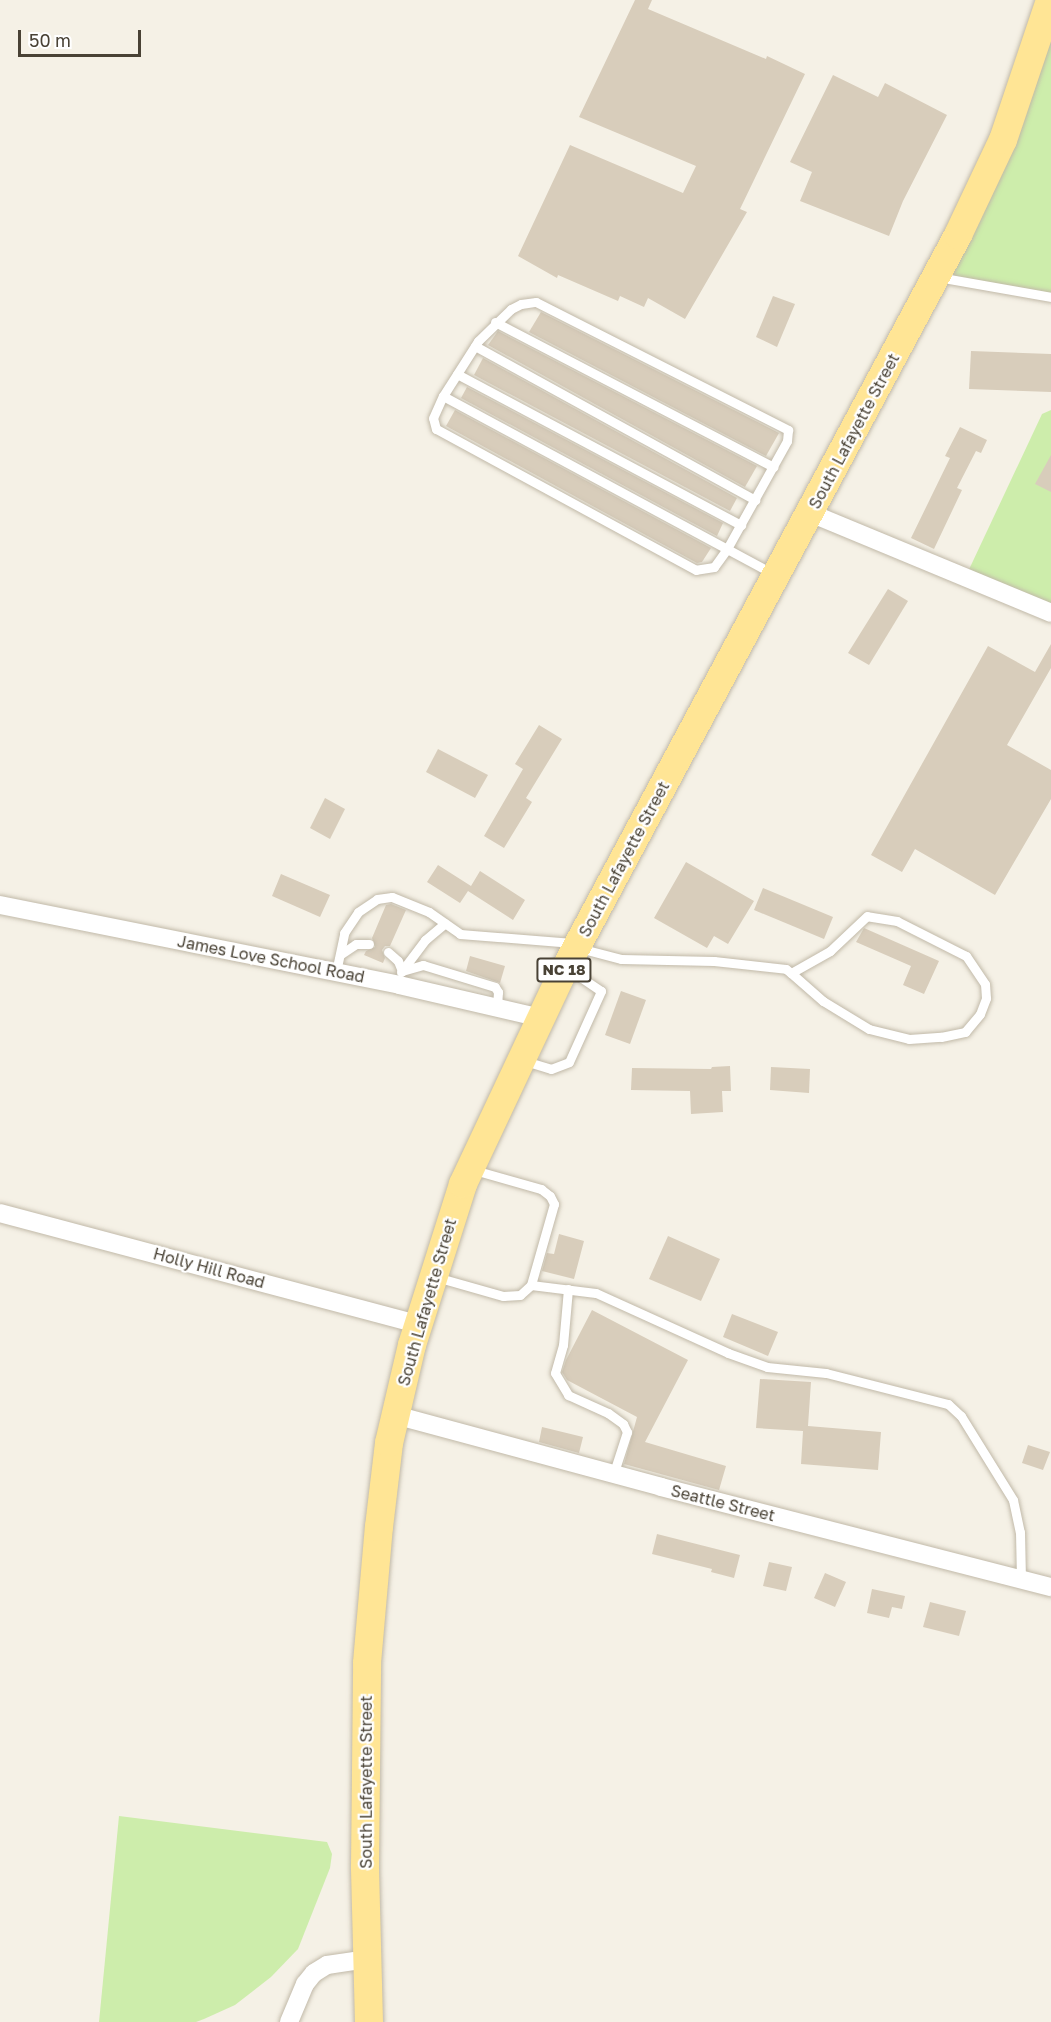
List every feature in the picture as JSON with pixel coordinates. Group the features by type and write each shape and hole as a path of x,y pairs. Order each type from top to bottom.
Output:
{"main road":[{"name":"South Lafayette Street","path":"369,2022 367,1663 380,1516 395,1415 418,1324 469,1169 520,1059 573,954 936,276 1003,140 1050,0"}],"street":[{"path":"810,513 1051,614"},
{"name":"James Love School Road","path":"0,905 336,972 400,978 541,1018"},
{"name":"Holly Hill Road","path":"0,1213 418,1324"},
{"name":"Seattle Street","path":"395,1415 613,1475 1051,1587"},
{"path":"289,2022 305,1984 314,1973 327,1965 367,1959"}],"lane":[{"path":"936,276 1051,297"},
{"path":"536,302 784,426 789,433 787,441 741,525 714,567 696,570 440,433 433,424 443,396 475,346 495,322 521,304 536,302"},
{"path":"495,322 773,467"},
{"path":"475,346 755,500"},
{"path":"457,374 741,525"},
{"path":"443,396 776,576"},
{"path":"336,972 344,933 358,912 377,899 392,897 429,912 460,934 573,954 621,959 714,961 786,969 824,1001 869,1029 909,1039 941,1037 965,1032 980,1014 986,999 985,984 966,956 897,921 867,916 830,951 791,973"},
{"path":"400,978 425,940 446,922"},
{"path":"341,954 356,944 369,944"},
{"path":"388,952 398,961 400,978"},
{"path":"520,1059 551,1069 569,1062 601,991 582,978 573,954"},
{"path":"400,978 423,965 495,987 498,992 497,1007"},
{"path":"434,1277 503,1296 520,1295 531,1285 554,1204 550,1196 541,1189 469,1169"},
{"path":"531,1285 597,1293 728,1353 767,1367 826,1373 948,1404 961,1416 1013,1500 1020,1532 1021,1580"},
{"path":"568,1289 563,1345 555,1373 568,1395 608,1413 623,1424 627,1432 613,1475"}],"green space":[{"path":"1051,0 1051,297 936,276"},
{"path":"1051,410 1051,613 965,578 1042,414"},
{"path":"119,1816 327,1842 332,1854 330,1868 298,1949 271,1977 235,2005 196,2022 99,2022"}],"building":[{"path":"635,0 652,0 648,9 766,59 767,56 805,74 740,209 747,212 685,319 648,298 644,307 620,296 618,301 558,275 557,278 518,256 570,145 683,193 696,166 579,117"},
{"path":"833,75 878,97 885,83 947,115 903,201 889,236 800,201 812,172 790,162"},
{"path":"773,296 795,304 777,347 756,337"},
{"path":"541,312 779,433 766,456 529,332"},
{"path":"498,331 757,466 745,487 488,345"},
{"path":"971,351 1051,354 1051,392 969,389"},
{"path":"483,358 737,498 730,511 474,375"},
{"path":"467,387 723,523 717,536 461,398"},
{"path":"455,410 711,548 702,562 697,563 446,426"},
{"path":"960,427 987,440 981,453 976,451 957,488 962,490 934,549 911,538 950,458 945,456"},
{"path":"1051,455 1051,492 1035,484"},
{"path":"888,589 908,601 869,665 848,653"},
{"path":"1051,644 1051,668 1007,745 1051,770 1051,799 995,895 915,849 902,872 871,855 988,646 1035,672"},
{"path":"539,725 562,739 526,798 532,802 504,848 484,836 523,769 515,764"},
{"path":"438,749 488,775 475,798 426,772"},
{"path":"325,798 345,809 330,839 310,828"},
{"path":"686,862 754,901 728,944 714,936 707,948 654,918"},
{"path":"438,865 471,886 480,871 525,900 513,920 468,891 460,903 427,882"},
{"path":"281,874 330,895 320,917 272,896"},
{"path":"763,888 833,917 824,939 754,910"},
{"path":"391,904 406,910 390,946 385,946 382,950 385,958 383,963 364,955 366,951 375,947 372,938 386,905"},
{"path":"864,928 939,961 924,994 903,985 911,966 856,942"},
{"path":"470,956 505,966 500,983 466,971"},
{"path":"621,991 646,1000 630,1044 605,1035"},
{"path":"730,1066 731,1091 722,1091 723,1112 691,1114 690,1091 631,1090 632,1068 711,1069 712,1067"},
{"path":"771,1067 810,1069 809,1093 770,1090"},
{"path":"559,1234 584,1241 574,1279 542,1271 547,1253 554,1254"},
{"path":"668,1236 720,1259 701,1301 649,1279"},
{"path":"592,1310 688,1360 645,1442 726,1466 719,1490 624,1464 637,1417 567,1380 562,1372"},
{"path":"732,1314 778,1332 768,1356 723,1337"},
{"path":"760,1379 811,1382 808,1426 881,1432 878,1470 801,1464 803,1431 756,1428"},
{"path":"542,1427 583,1437 579,1453 539,1442"},
{"path":"1028,1445 1050,1452 1043,1470 1022,1463"},
{"path":"657,1534 740,1555 734,1578 711,1572 712,1569 652,1554"},
{"path":"769,1562 792,1567 786,1591 763,1586"},
{"path":"825,1573 846,1582 835,1607 814,1598"},
{"path":"872,1589 905,1596 902,1609 892,1607 889,1618 867,1613"},
{"path":"930,1602 966,1611 959,1636 923,1627"}]}
